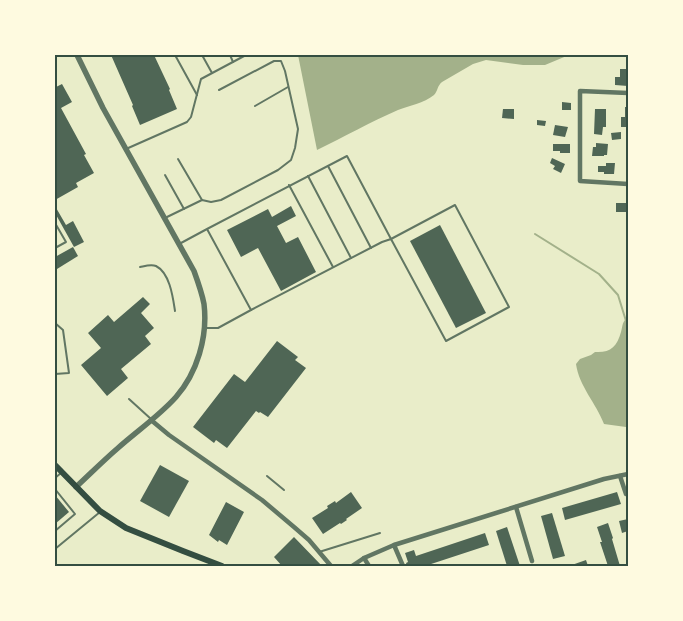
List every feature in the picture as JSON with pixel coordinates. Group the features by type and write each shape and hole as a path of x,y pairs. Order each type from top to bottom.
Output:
{"main road":[{"path":"55,465 100,512 126,528 222,566"}],"street":[{"path":"76,487 175,398 187,382 194,367 200,350 204,328 204,304 194,271 126,149 77,55"},
{"path":"628,93 580,91 580,181 628,184"},
{"path":"151,420 169,435 262,500 309,540 331,566"},
{"path":"352,566 364,558 394,545 516,506 628,474"},
{"path":"620,476 626,494 628,494"},
{"path":"516,506 532,561"},
{"path":"394,545 403,566"},
{"path":"364,558 369,566"}],"lane":[{"path":"174,55 197,95"},
{"path":"202,55 212,73"},
{"path":"230,55 233,62"},
{"path":"126,149 187,122 191,118 201,79 246,55"},
{"path":"165,218 202,200 211,202 221,200 278,170 291,160 298,129 281,61 274,60 219,90"},
{"path":"255,106 288,87"},
{"path":"179,244 347,156 391,239 446,341 509,307 454,204 391,239 218,328 204,328"},
{"path":"178,159 202,200"},
{"path":"328,166 371,248"},
{"path":"165,175 184,209"},
{"path":"308,176 351,258"},
{"path":"290,185 333,268"},
{"path":"55,223 66,242 55,248"},
{"path":"207,229 251,310"},
{"path":"140,267 156,266 162,272 169,283 175,311"},
{"path":"55,323 63,330 68,373 55,374"},
{"path":"129,399 151,420"},
{"path":"55,478 62,473"},
{"path":"267,476 284,490"},
{"path":"55,489 75,514 55,531"},
{"path":"55,548 100,512"},
{"path":"319,552 380,533"}],"shaded area":[{"path":"298,55 569,55 545,65 523,65 486,60 473,64 442,82 430,98 398,110 317,150"},
{"path":"628,318 628,426 626,427 604,424 584,387 576,364 580,359 595,352 612,348 619,337 624,322"}],"building":[{"path":"111,55 154,55 177,109 140,125"},
{"path":"620,69 628,69 628,86 615,85 615,77 620,77"},
{"path":"55,84 56,87 62,84 72,102 61,108 94,173 76,183 78,187 55,200"},
{"path":"562,102 571,103 571,110 562,110"},
{"path":"625,107 628,107 628,127 621,127 621,117 625,117"},
{"path":"503,109 514,109 514,119 502,118"},
{"path":"595,109 606,109 606,127 603,127 602,135 594,134"},
{"path":"537,120 546,121 545,126 537,125"},
{"path":"555,125 568,127 565,137 553,135"},
{"path":"621,132 621,139 612,140 611,133"},
{"path":"596,143 608,144 607,155 592,156 593,147 596,147"},
{"path":"553,144 570,144 570,153 553,151"},
{"path":"552,158 565,164 561,173 553,169 555,166 550,163"},
{"path":"606,163 615,163 614,174 598,172 598,166 606,166"},
{"path":"616,203 628,203 628,212 616,212"},
{"path":"55,206 66,225 73,221 84,242 74,247 55,213"},
{"path":"291,206 296,216 277,226 286,243 298,237 316,272 281,291 258,248 241,257 227,230 268,209 272,217"},
{"path":"440,225 486,313 456,328 410,241"},
{"path":"73,247 78,256 57,269 55,257"},
{"path":"143,297 150,304 141,313 154,328 145,336 151,344 121,369 128,378 107,396 81,365 101,348 88,333 108,315 114,322"},
{"path":"277,341 298,357 295,360 306,368 268,417 256,411 227,448 216,440 214,443 193,427 234,374 245,382"},
{"path":"160,465 189,481 169,517 140,501"},
{"path":"351,492 362,508 341,524 323,534 312,518 328,508 327,506 335,501 336,503"},
{"path":"617,492 621,504 565,520 562,508"},
{"path":"55,495 69,512 55,524"},
{"path":"226,502 244,512 227,545 219,540 218,542 209,535"},
{"path":"552,513 565,556 553,559 541,516"},
{"path":"628,519 628,531 622,533 619,521"},
{"path":"608,523 620,566 608,566 600,542 602,542 597,527"},
{"path":"507,527 520,566 507,566 496,531"},
{"path":"485,533 489,545 425,566 407,566 406,563 408,562 405,553 414,550 416,556"},
{"path":"294,537 322,566 289,566 287,564 282,566 274,557"},
{"path":"586,560 588,566 569,566"}],"waterway":[{"path":"535,234 599,274 618,295 626,321"}]}
